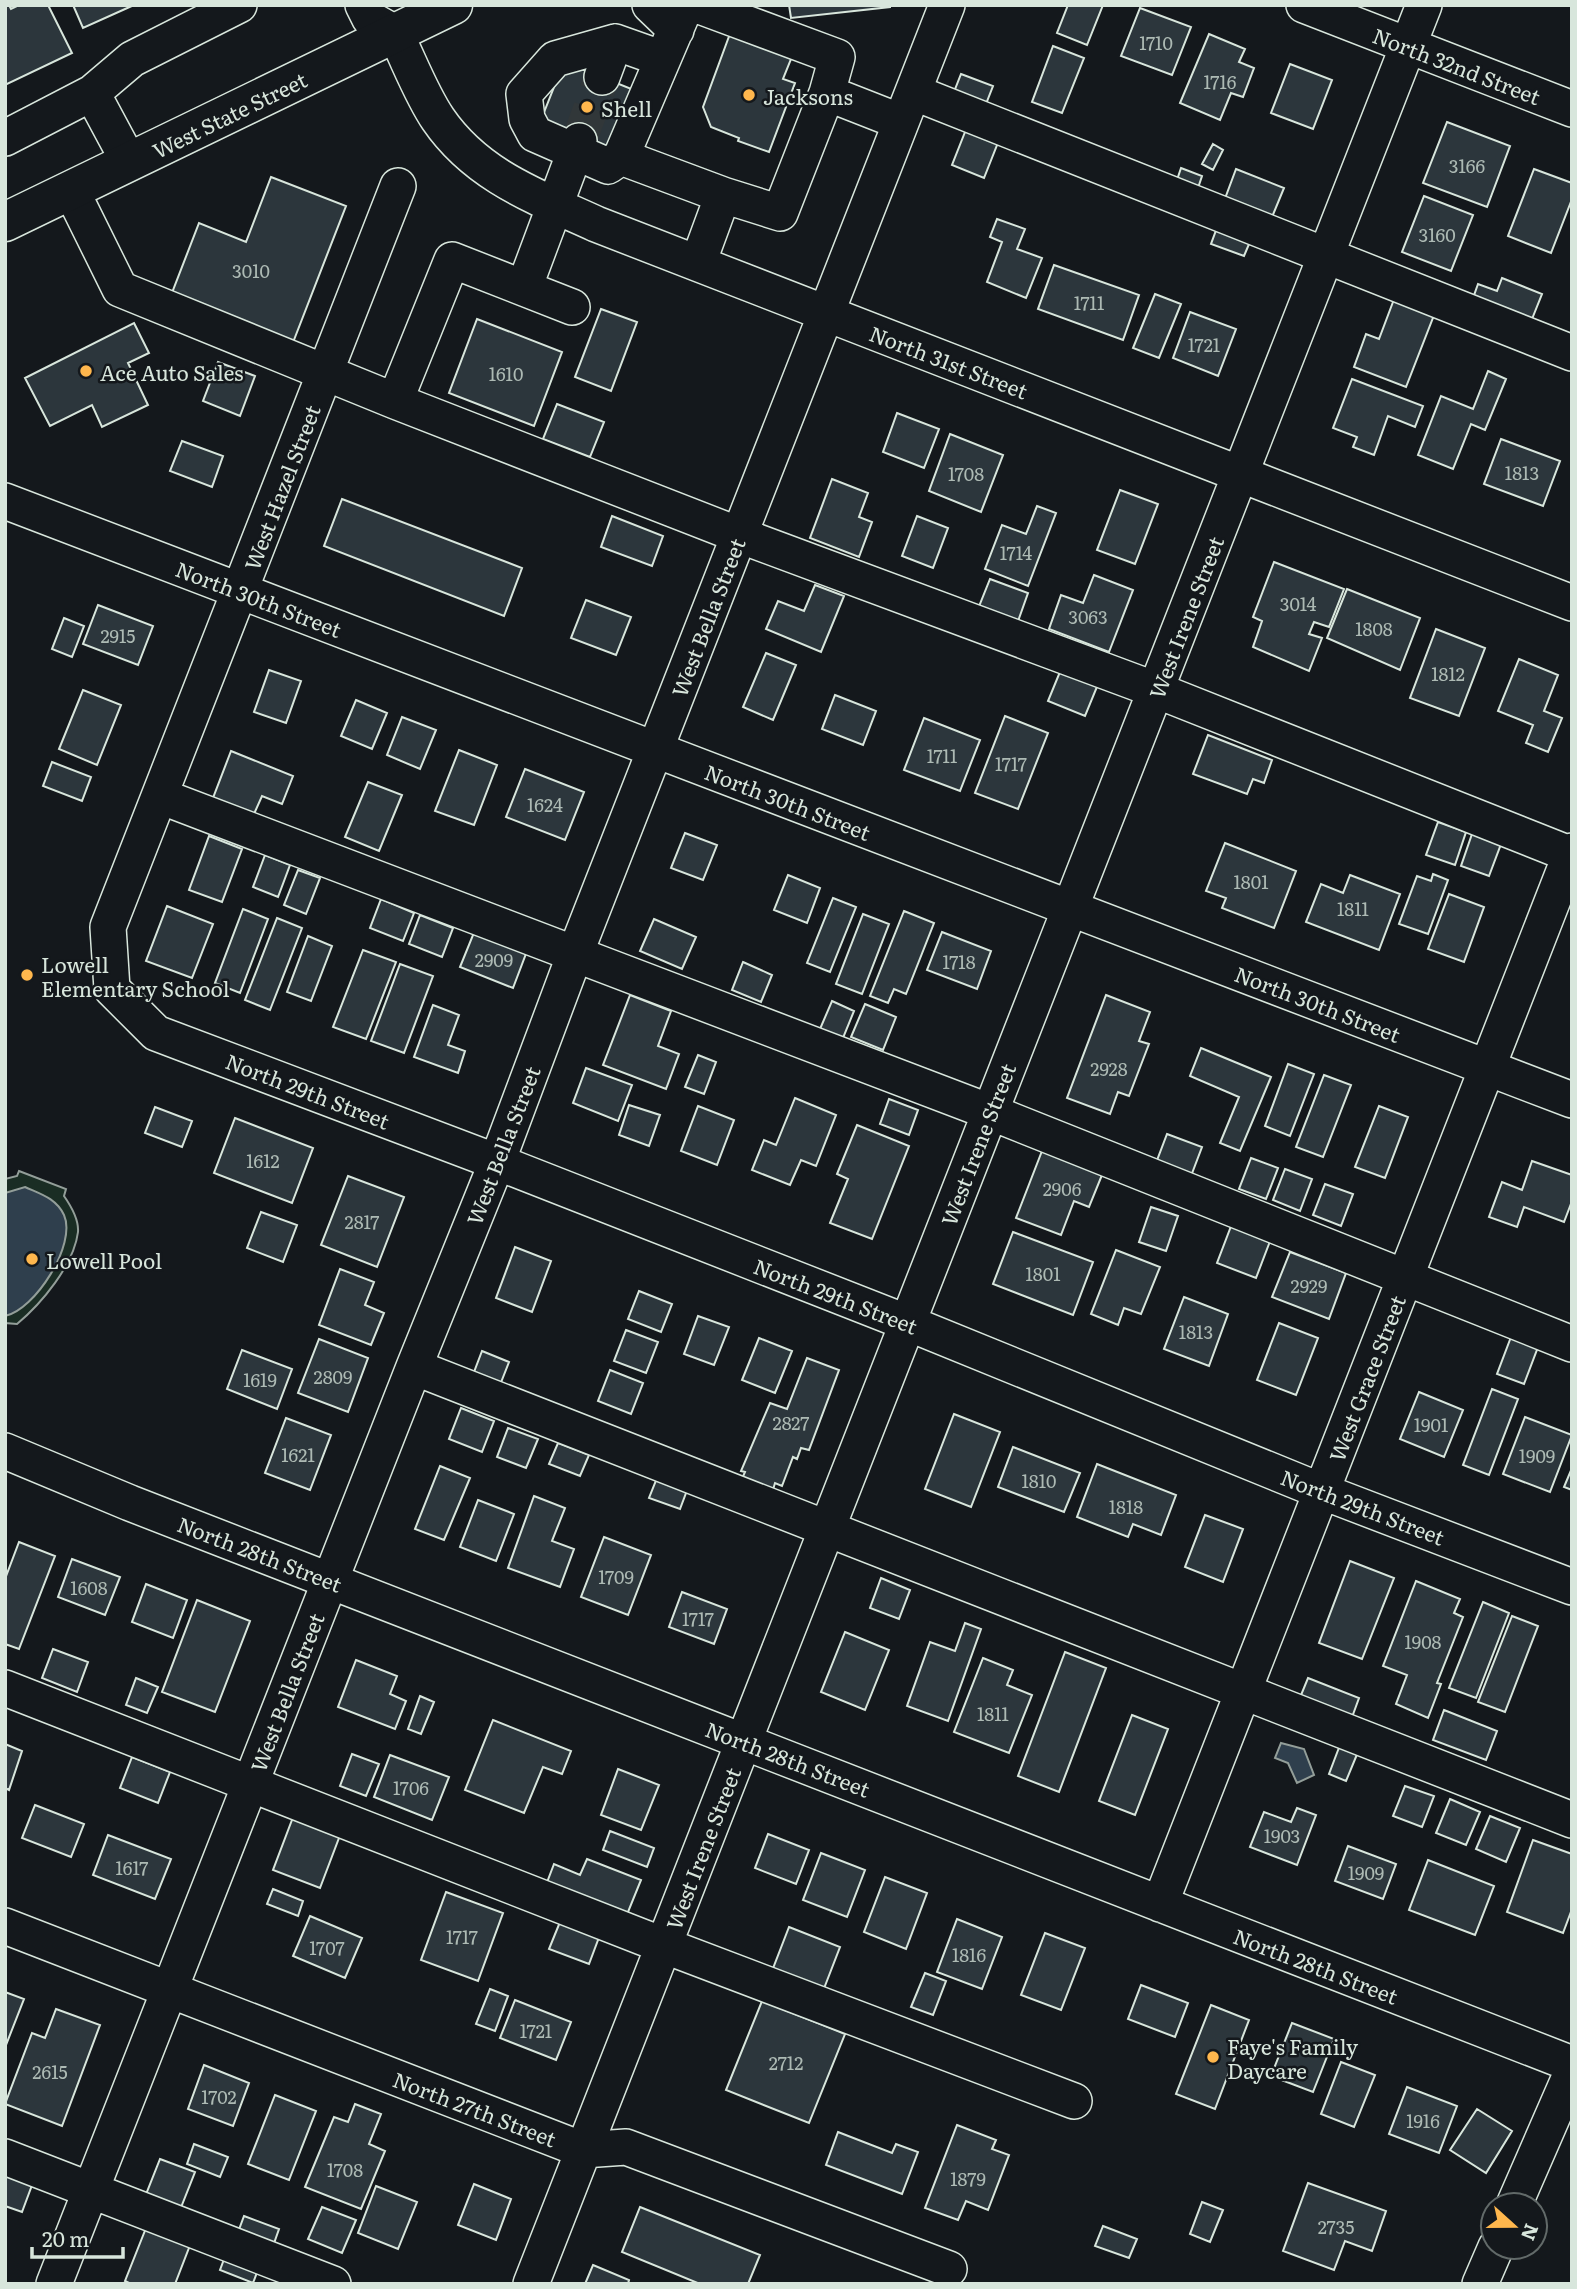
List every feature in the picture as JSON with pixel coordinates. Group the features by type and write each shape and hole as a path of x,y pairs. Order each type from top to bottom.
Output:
{"main road":[{"name":"West State Street","path":"5,222 129,162 398,19 453,5"}],"street":[{"path":"5,138 92,93 132,59 239,5"},
{"path":"363,5 369,19 398,19"},
{"path":"621,158 780,213 827,93 838,57 680,25 650,5"},
{"name":"West Bella Street","path":"54,2284 329,1580 497,1162 575,954 947,5"},
{"name":"North 32nd Street","path":"1304,5 1572,109"},
{"name":"West Irene Street","path":"531,2284 1424,5"},
{"name":"North 31st Street","path":"398,19 438,119 468,155 506,183 596,224 1572,603"},
{"path":"680,25 621,158 608,166 577,146 536,134 527,119 524,94 555,59 680,25"},
{"path":"602,77 615,42"},
{"path":"92,93 129,162"},
{"path":"827,93 907,107 1326,256 1572,353"},
{"path":"524,288 577,146"},
{"name":"West Hazel Street","path":"112,989 108,927 398,186"},
{"path":"72,190 120,289 325,374 739,535 1156,690 1571,854"},
{"path":"698,263 723,195"},
{"path":"395,401 452,260 572,307"},
{"name":"North 30th Street","path":"5,501 1572,1100"},
{"path":"160,796 990,1112 1572,1344"},
{"name":"West Grace Street","path":"1160,1904 1571,854"},
{"name":"North 29th Street","path":"112,989 156,1032 908,1323 1321,1491 1572,1587"},
{"path":"414,1367 1572,1820"},
{"name":"North 28th Street","path":"5,1451 136,1506 1572,2064"},
{"path":"5,1688 249,1785 1074,2101"},
{"name":"North 27th Street","path":"5,1926 583,2150 626,2147 949,2269"},
{"path":"1520,2191 1572,2073"},
{"path":"5,2157 333,2284"},
{"path":"1480,2284 1490,2261"}],"green space":[{"name":"Lowell Pool","path":"19,1171 66,1189 64,1196 76,1218 78,1232 70,1257 55,1283 17,1324 5,1323 5,1179 17,1176"}],"water":[{"name":"Lowell Pool","path":"25,1187 47,1197 61,1209 66,1227 64,1242 51,1274 40,1289 29,1302 5,1316 5,1193"},
{"path":"1281,1743 1304,1749 1314,1775 1297,1783 1288,1763 1275,1758"}],"building":[{"path":"5,5 9,5 11,9 19,5 48,5 72,53 5,85"},
{"path":"73,5 134,5 83,28"},
{"path":"789,5 890,5 890,7 791,18"},
{"path":"1068,5 1103,5 1087,45 1057,33"},
{"path":"1140,8 1191,27 1172,75 1121,56"},
{"name":"Jacksons","path":"731,31 793,54 783,79 795,83 769,152 738,141 739,138 711,127 703,107"},
{"path":"1209,34 1245,49 1239,62 1254,68 1243,97 1231,93 1220,120 1180,103"},
{"path":"1053,46 1084,58 1062,113 1032,102"},
{"name":"Shell","path":"564,62 634,90 610,153 539,125"},
{"path":"1290,64 1332,80 1313,129 1271,113"},
{"path":"961,74 993,86 984,109 952,97"},
{"path":"1447,122 1510,146 1487,207 1423,183"},
{"path":"967,127 999,140 984,178 952,165"},
{"path":"1213,144 1223,150 1213,170 1202,164"},
{"path":"1181,168 1202,176 1197,191 1176,183"},
{"path":"1236,169 1284,188 1270,222 1223,204"},
{"path":"1534,169 1572,183 1572,199 1551,253 1508,236"},
{"path":"271,177 346,206 292,345 170,298 199,223 246,242"},
{"path":"1424,196 1473,215 1451,271 1402,252"},
{"path":"997,219 1025,229 1017,249 1042,258 1026,298 987,282 1002,242 990,237"},
{"path":"1218,225 1252,237 1244,256 1211,244"},
{"path":"1054,265 1139,295 1123,340 1038,309"},
{"path":"1502,278 1542,294 1530,324 1472,301 1478,284 1497,291"},
{"path":"1155,294 1181,304 1159,358 1133,348"},
{"path":"1396,294 1436,310 1406,387 1354,367 1366,334 1379,339"},
{"path":"601,309 637,322 611,391 575,377"},
{"path":"1190,312 1236,329 1218,376 1173,358"},
{"path":"477,319 562,352 534,426 449,393"},
{"name":"Ace Auto Sales","path":"134,323 149,353 128,363 148,405 102,427 92,405 50,426 25,378"},
{"path":"218,362 255,376 240,416 203,401"},
{"path":"1488,371 1506,379 1485,430 1471,424 1453,469 1418,455 1441,396 1473,409"},
{"path":"1352,379 1423,406 1415,427 1388,416 1374,455 1353,447 1357,437 1333,428"},
{"path":"557,404 604,422 590,457 543,439"},
{"path":"897,413 939,429 924,468 883,452"},
{"path":"950,434 1003,455 981,512 929,491"},
{"path":"1501,439 1560,461 1543,506 1484,484"},
{"path":"182,441 223,456 212,487 170,471"},
{"path":"832,479 868,493 859,517 872,522 859,557 810,538"},
{"path":"1120,490 1158,504 1135,564 1097,550"},
{"path":"342,499 522,568 504,616 324,546"},
{"path":"1037,506 1056,513 1028,586 985,569 1002,525 1026,534"},
{"path":"612,516 663,536 652,566 601,547"},
{"path":"917,516 948,528 933,568 902,556"},
{"path":"1274,562 1344,589 1329,627 1314,622 1309,634 1322,638 1309,671 1253,647 1262,621 1253,617"},
{"path":"1094,575 1133,590 1109,652 1049,629 1061,595 1083,603"},
{"path":"990,579 1028,593 1017,624 978,609"},
{"path":"815,585 844,596 821,652 766,629 778,601 804,611"},
{"path":"1347,589 1420,618 1400,670 1327,638"},
{"path":"586,600 631,617 616,655 571,638"},
{"path":"98,605 153,626 138,665 83,644"},
{"path":"64,618 84,626 72,657 52,649"},
{"path":"1436,629 1485,648 1459,716 1410,698"},
{"path":"766,653 796,665 773,720 743,707"},
{"path":"1519,659 1558,675 1544,711 1562,718 1548,752 1526,743 1533,725 1498,711"},
{"path":"1064,662 1101,677 1085,716 1048,701"},
{"path":"269,670 301,681 286,723 254,712"},
{"path":"83,690 121,705 97,765 59,749"},
{"path":"835,695 876,711 863,745 822,729"},
{"path":"356,700 387,713 372,749 341,736"},
{"path":"1005,716 1048,733 1018,809 975,793"},
{"path":"402,717 436,730 420,769 387,755"},
{"path":"924,718 980,740 960,791 904,770"},
{"path":"1208,735 1272,760 1264,783 1253,779 1247,794 1193,774"},
{"path":"459,750 497,765 474,825 435,811"},
{"path":"231,751 293,776 282,804 262,796 254,814 213,798"},
{"path":"52,762 91,777 82,801 43,786"},
{"path":"525,769 584,792 565,840 506,817"},
{"path":"368,782 402,795 379,851 345,837"},
{"path":"1438,822 1466,832 1455,865 1426,855"},
{"path":"685,833 717,845 703,880 671,868"},
{"path":"1472,834 1501,844 1489,876 1461,866"},
{"path":"209,836 242,849 222,902 189,890"},
{"path":"1225,843 1296,871 1274,928 1222,908 1226,898 1206,891"},
{"path":"265,855 290,865 278,897 253,887"},
{"path":"298,870 320,878 306,914 284,905"},
{"path":"1433,874 1448,880 1428,934 1399,924 1417,876 1431,881"},
{"path":"788,875 820,888 807,923 774,910"},
{"path":"1350,875 1400,894 1379,950 1306,922 1321,884 1343,893"},
{"path":"1449,894 1484,907 1464,962 1428,949"},
{"path":"833,898 856,907 830,972 807,963"},
{"path":"381,899 414,913 403,941 370,928"},
{"path":"167,906 213,924 192,978 146,961"},
{"path":"243,909 268,919 240,993 215,983"},
{"path":"904,911 934,923 906,994 894,989 888,1003 870,996"},
{"path":"863,914 889,924 862,994 836,984"},
{"path":"420,915 453,928 442,957 409,944"},
{"path":"277,918 302,928 270,1010 245,1000"},
{"path":"654,919 696,937 682,969 640,951"},
{"path":"475,930 527,951 513,988 460,967"},
{"path":"942,932 991,951 977,989 927,970"},
{"path":"308,936 332,946 311,1001 287,992"},
{"path":"363,950 396,962 366,1039 333,1027"},
{"path":"743,962 772,975 761,1002 732,990"},
{"path":"400,964 433,976 404,1053 371,1041"},
{"path":"630,995 671,1011 658,1046 679,1054 666,1089 603,1065"},
{"path":"1106,995 1150,1012 1139,1041 1149,1044 1129,1096 1118,1092 1110,1114 1067,1098"},
{"path":"832,1001 854,1011 843,1038 820,1029"},
{"path":"865,1004 896,1017 883,1050 851,1037"},
{"path":"433,1005 459,1015 448,1045 465,1051 458,1073 414,1057"},
{"path":"1201,1048 1271,1077 1240,1151 1220,1143 1239,1097 1190,1076"},
{"path":"698,1055 716,1062 704,1094 685,1087"},
{"path":"1288,1064 1314,1074 1290,1136 1265,1126"},
{"path":"586,1068 632,1085 618,1121 573,1103"},
{"path":"1324,1075 1351,1085 1323,1157 1296,1147"},
{"path":"795,1098 836,1115 816,1166 801,1160 790,1185 752,1170 764,1140 776,1145"},
{"path":"889,1099 918,1110 909,1135 880,1124"},
{"path":"629,1105 660,1115 649,1146 619,1135"},
{"path":"698,1106 734,1120 717,1165 681,1151"},
{"path":"1379,1106 1408,1117 1385,1178 1355,1167"},
{"path":"155,1107 192,1121 182,1147 145,1133"},
{"path":"235,1118 313,1148 292,1203 214,1173"},
{"path":"857,1125 909,1146 872,1239 830,1223 848,1179 837,1174"},
{"path":"1167,1134 1202,1147 1191,1176 1156,1163"},
{"path":"1042,1151 1102,1175 1089,1207 1074,1201 1061,1235 1016,1218"},
{"path":"1251,1158 1278,1168 1266,1199 1239,1189"},
{"path":"1532,1161 1572,1175 1572,1201 1564,1222 1524,1207 1517,1227 1489,1217 1502,1182 1522,1190"},
{"path":"1285,1169 1312,1179 1300,1211 1273,1200"},
{"path":"348,1176 404,1197 377,1267 321,1245"},
{"path":"1325,1184 1353,1194 1341,1226 1313,1215"},
{"path":"1151,1207 1178,1216 1166,1251 1139,1242"},
{"path":"261,1212 297,1225 283,1262 247,1248"},
{"path":"1233,1221 1272,1236 1256,1278 1217,1263"},
{"path":"1013,1232 1093,1262 1073,1315 993,1284"},
{"path":"515,1247 551,1261 532,1312 496,1298"},
{"path":"1116,1250 1160,1267 1141,1314 1124,1308 1118,1325 1091,1314"},
{"path":"1290,1252 1346,1273 1329,1319 1272,1297"},
{"path":"340,1269 374,1282 365,1305 384,1313 371,1345 319,1325"},
{"path":"639,1291 672,1304 661,1332 628,1319"},
{"path":"1184,1297 1228,1314 1209,1366 1164,1349"},
{"path":"698,1316 729,1327 714,1365 684,1354"},
{"path":"1279,1323 1318,1338 1296,1395 1257,1380"},
{"path":"626,1330 658,1342 646,1373 614,1361"},
{"path":"1511,1337 1538,1347 1524,1384 1497,1374"},
{"path":"759,1338 792,1351 775,1393 742,1380"},
{"path":"319,1339 368,1358 348,1412 298,1393"},
{"path":"242,1350 292,1369 277,1409 227,1389"},
{"path":"482,1351 509,1362 498,1390 471,1380"},
{"path":"807,1358 839,1370 809,1450 801,1448 797,1459 793,1457 782,1486 775,1483 772,1493 741,1481 745,1472 741,1471 770,1403 787,1409"},
{"path":"610,1370 643,1383 631,1414 598,1401"},
{"path":"1492,1389 1518,1399 1489,1475 1463,1465"},
{"path":"1419,1392 1463,1410 1444,1457 1400,1439"},
{"path":"461,1408 494,1421 482,1452 449,1439"},
{"path":"954,1414 1000,1432 971,1507 925,1489"},
{"path":"1525,1417 1572,1435 1550,1492 1503,1474"},
{"path":"286,1418 331,1435 310,1490 265,1473"},
{"path":"508,1428 538,1439 526,1468 497,1457"},
{"path":"558,1443 589,1455 580,1476 549,1464"},
{"path":"1013,1447 1080,1473 1064,1512 998,1487"},
{"path":"1097,1464 1176,1495 1161,1535 1133,1524 1128,1537 1077,1517"},
{"path":"440,1466 470,1478 444,1540 415,1529"},
{"path":"1572,1468 1572,1490 1564,1487"},
{"path":"659,1473 689,1485 680,1509 649,1498"},
{"path":"534,1496 565,1508 552,1541 574,1549 560,1587 508,1568"},
{"path":"478,1500 514,1514 496,1561 460,1547"},
{"path":"1205,1515 1243,1529 1223,1582 1185,1567"},
{"path":"604,1537 651,1555 628,1615 581,1597"},
{"path":"19,1542 55,1556 19,1649 5,1644 5,1579"},
{"path":"72,1559 120,1577 105,1615 58,1597"},
{"path":"1350,1561 1394,1578 1362,1659 1319,1643"},
{"path":"881,1578 910,1590 899,1619 870,1608"},
{"path":"1416,1581 1460,1599 1454,1613 1463,1617 1437,1683 1441,1684 1428,1718 1396,1704 1407,1675 1383,1666"},
{"path":"146,1584 187,1600 173,1638 132,1622"},
{"path":"682,1592 727,1609 714,1644 669,1627"},
{"path":"197,1600 250,1621 215,1712 162,1692"},
{"path":"1483,1602 1509,1613 1476,1698 1449,1688"},
{"path":"1512,1616 1538,1626 1505,1712 1478,1702"},
{"path":"965,1623 981,1629 948,1721 907,1706 930,1642 955,1651"},
{"path":"845,1632 889,1650 865,1710 821,1692"},
{"path":"53,1649 88,1662 77,1692 42,1678"},
{"path":"1065,1652 1106,1668 1059,1792 1018,1776"},
{"path":"983,1658 1013,1670 1007,1685 1032,1695 1009,1753 954,1732"},
{"path":"356,1660 397,1676 390,1694 406,1701 395,1729 338,1707"},
{"path":"136,1678 158,1687 147,1713 126,1705"},
{"path":"1308,1678 1359,1698 1351,1720 1299,1700"},
{"path":"420,1696 434,1702 421,1734 408,1729"},
{"path":"1444,1710 1497,1731 1486,1760 1433,1740"},
{"path":"1132,1715 1168,1729 1135,1815 1099,1801"},
{"path":"493,1720 571,1751 562,1774 543,1767 524,1813 465,1790"},
{"path":"5,1744 22,1751 9,1790 5,1788"},
{"path":"1340,1745 1358,1752 1346,1781 1329,1774"},
{"path":"352,1754 379,1764 366,1796 340,1786"},
{"path":"390,1755 449,1777 432,1820 374,1797"},
{"path":"132,1757 170,1772 158,1803 120,1788"},
{"path":"618,1769 659,1785 641,1830 601,1815"},
{"path":"1405,1786 1434,1796 1422,1827 1393,1816"},
{"path":"1450,1799 1480,1812 1466,1845 1436,1833"},
{"path":"35,1805 84,1824 71,1857 22,1838"},
{"path":"1297,1808 1316,1815 1297,1865 1250,1847 1264,1812 1291,1822"},
{"path":"295,1812 342,1830 320,1888 273,1870"},
{"path":"1490,1816 1520,1828 1506,1862 1476,1849"},
{"path":"610,1831 654,1848 647,1867 603,1850"},
{"path":"768,1834 809,1850 796,1884 755,1868"},
{"path":"108,1835 171,1859 155,1899 93,1875"},
{"path":"1533,1840 1572,1854 1572,1909 1563,1933 1507,1912"},
{"path":"1348,1846 1396,1864 1383,1899 1335,1881"},
{"path":"821,1853 865,1870 847,1917 803,1900"},
{"path":"587,1859 641,1880 626,1917 546,1885 554,1864 580,1875"},
{"path":"1428,1860 1494,1886 1475,1935 1409,1910"},
{"path":"885,1877 927,1893 906,1949 864,1932"},
{"path":"273,1889 303,1901 298,1916 267,1904"},
{"path":"446,1892 503,1913 478,1981 421,1960"},
{"path":"310,1916 362,1938 345,1978 293,1956"},
{"path":"562,1917 601,1932 589,1964 549,1949"},
{"path":"957,1919 1002,1937 982,1989 937,1972"},
{"path":"789,1927 840,1947 823,1991 772,1971"},
{"path":"1045,1933 1085,1948 1061,2010 1021,1995"},
{"path":"925,1973 946,1981 933,2015 911,2007"},
{"path":"1141,1985 1188,2003 1175,2037 1128,2019"},
{"path":"490,1989 508,1996 495,2031 476,2024"},
{"path":"5,1992 24,1999 6,2045 5,2045"},
{"path":"515,2000 571,2022 556,2060 500,2038"},
{"path":"762,2001 845,2034 809,2123 726,2090"},
{"name":"Faye's Family Daycare","path":"1211,2005 1249,2020 1215,2109 1176,2094"},
{"path":"56,2009 100,2025 62,2126 5,2104 32,2033 45,2038"},
{"path":"1292,2023 1334,2039 1313,2092 1271,2076"},
{"path":"1341,2062 1375,2075 1354,2127 1321,2114"},
{"path":"204,2065 249,2083 233,2126 188,2109"},
{"path":"1407,2087 1457,2106 1439,2153 1389,2134"},
{"path":"275,2095 316,2111 289,2180 248,2164"},
{"path":"355,2104 381,2114 369,2144 385,2151 361,2209 305,2187 334,2117 348,2122"},
{"path":"1477,2109 1512,2131 1486,2173 1450,2150"},
{"path":"957,2125 996,2140 992,2149 1009,2155 988,2210 966,2201 958,2220 925,2208"},
{"path":"838,2132 892,2153 896,2144 918,2152 902,2194 826,2165"},
{"path":"194,2144 228,2157 220,2177 187,2164"},
{"path":"160,2159 195,2172 178,2215 143,2202"},
{"path":"5,2166 35,2177 22,2212 5,2206"},
{"path":"1308,2183 1386,2211 1372,2251 1345,2241 1334,2270 1283,2251"},
{"path":"474,2184 511,2199 496,2240 458,2225"},
{"path":"376,2186 417,2202 398,2249 358,2233"},
{"path":"1202,2202 1223,2210 1210,2242 1190,2234"},
{"path":"322,2207 356,2220 342,2253 308,2239"},
{"path":"640,2207 760,2255 748,2284 700,2284 622,2252"},
{"path":"244,2216 279,2229 272,2249 237,2235"},
{"path":"148,2223 192,2240 175,2284 131,2284 125,2281"},
{"path":"1103,2226 1137,2239 1129,2258 1095,2246"},
{"path":"226,2254 259,2267 253,2283 220,2270"},
{"path":"593,2265 629,2280 628,2284 585,2284"}],"tunnel":[{"path":"579,141 602,77"}],"place":[{"name":"Jacksons","path":"749,95"},
{"name":"Shell","path":"587,107"},
{"name":"Ace Auto Sales","path":"86,371"},
{"name":"Lowell Elementary School","path":"27,975"},
{"name":"Lowell Pool","path":"32,1259"},
{"name":"Faye's Family Daycare","path":"1213,2057"}]}
